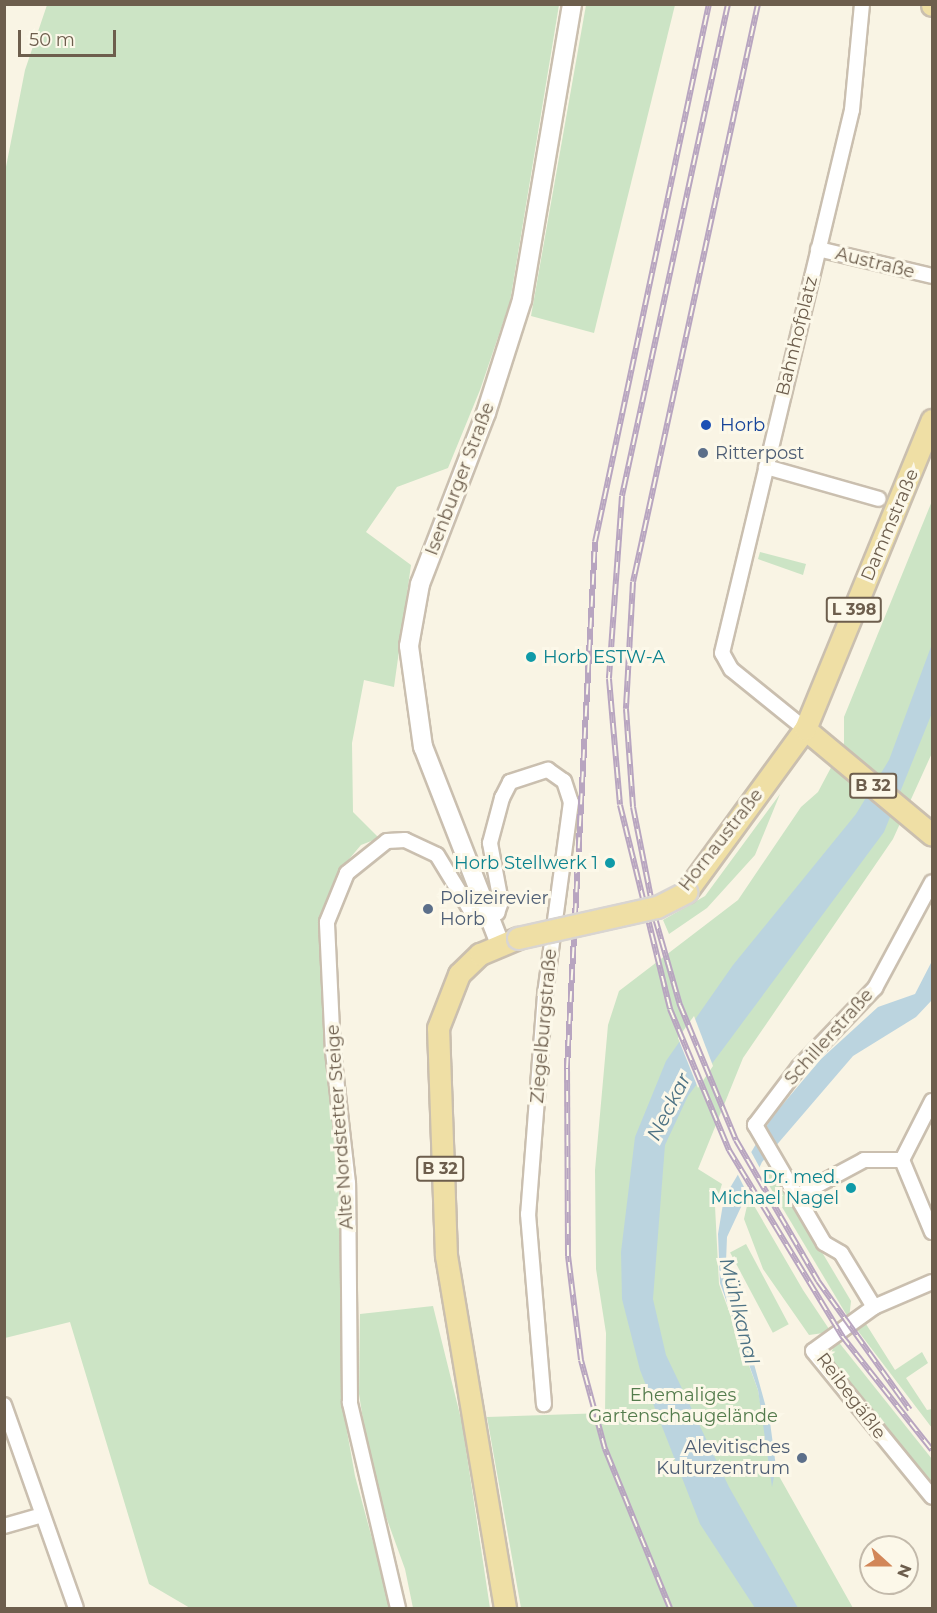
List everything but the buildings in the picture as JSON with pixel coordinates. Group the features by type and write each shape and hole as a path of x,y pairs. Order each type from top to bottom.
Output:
{"main road":[{"name":"Dammstraße","path":"805,729 933,420"},
{"name":"B 32","path":"805,729 834,756 933,835"},
{"name":"Hornaustraße","path":"505,1608 460,1340 442,1211 438,1028 459,974 509,941 657,907 686,891 780,775 805,729"}],"street":[{"name":"Isenburger Straße","path":"509,941 490,917 416,723 410,636 428,560 486,413 522,300 572,4"},
{"name":"Bahnhofplatz","path":"805,729 723,659 855,83 864,7"},
{"name":"Austraße","path":"818,249 933,276"},
{"path":"766,467 877,497"},
{"name":"Ziegelburgstraße","path":"490,917 501,902 490,843 502,798 510,782 548,770 564,781 571,802 545,994 528,1214 544,1404"},
{"name":"Alte Nordstetter Steige","path":"398,1608 350,1403 348,1183 333,1052 327,922 347,873 387,841 405,840 437,855 471,911 490,917"},
{"name":"Schillerstraße","path":"797,1196 757,1129 767,1107 875,988 933,882"},
{"path":"902,1160 933,1101"},
{"path":"874,1307 797,1196 864,1160 902,1160"},
{"path":"902,1160 933,1232"},
{"name":"Reibegäßle","path":"933,1282 874,1307 813,1351 933,1497"},
{"path":"4,1406 76,1608"},
{"path":"4,1526 42,1515"}],"green space":[{"path":"47,5 559,5 510,302 480,390 448,468 397,487 366,532 411,565 394,687 364,680 352,743 353,812 379,838 361,845 339,871 321,916 339,1196 343,1409 355,1476 391,1608 190,1608 149,1584 70,1322 5,1338 4,177 25,70"},
{"path":"586,5 675,5 594,333 531,316"},
{"name":"Ehemaliges Gartenschaugelände","path":"932,501 932,753 893,839 743,1058 698,1169 722,1184 715,1206 719,1284 758,1390 770,1460 853,1608 521,1608 487,1417 605,1413 606,1333 596,1269 595,1170 608,1025 619,991 738,900 801,807 818,792 844,743 844,717"},
{"path":"760,552 806,564 803,575 758,559"},
{"path":"780,794 755,855 707,908 669,934 663,920 705,896"},
{"path":"772,1168 851,1301 849,1319 764,1177"},
{"path":"749,1197 803,1290 831,1332 809,1335 763,1269 744,1219"},
{"path":"746,1244 789,1324 773,1333 730,1252"},
{"path":"433,1306 462,1423 490,1608 413,1608 405,1569 372,1478 359,1394 360,1314"},
{"path":"866,1324 895,1370 922,1352 928,1363 906,1378 927,1410 932,1409 932,1428 855,1327"},
{"path":"837,1340 932,1459 932,1487 829,1357"}],"water":[{"name":"Neckar","path":"932,644 932,713 884,832 688,1096 665,1145 653,1299 666,1355 729,1487 798,1608 755,1608 700,1524 640,1370 622,1299 621,1252 635,1137 666,1061 733,965 856,814 889,760"},
{"name":"Mühlkanal","path":"932,961 932,1000 916,1017 853,1056 762,1162 727,1237 726,1262 770,1422 776,1467 772,1487 758,1390 720,1283 718,1234 724,1198 772,1117 821,1059 878,1007 915,994"}],"pier":[{"path":"694,1016 713,1066 698,1088 678,1038"},
{"path":"749,1148 761,1170 747,1193 735,1169"}],"railway":[{"path":"670,1608 605,1449 581,1360 568,1256 567,1068 595,542 709,4"},
{"path":"728,4 622,496 609,679 620,805 670,1009 729,1150 842,1336 932,1450"},
{"path":"758,4 633,582 626,709 633,807 655,918 680,1005 736,1140 818,1281 910,1410"}],"place":[{"name":"Horb","path":"706,425"},
{"name":"Ritterpost","path":"703,453"},
{"name":"Horb ESTW-A","path":"531,657"},
{"name":"Horb Stellwerk 1","path":"610,863"},
{"name":"Polizeirevier Horb","path":"428,909"},
{"name":"Dr. med. Michael Nagel","path":"851,1188"},
{"name":"Alevitisches Kulturzentrum","path":"802,1458"}]}
